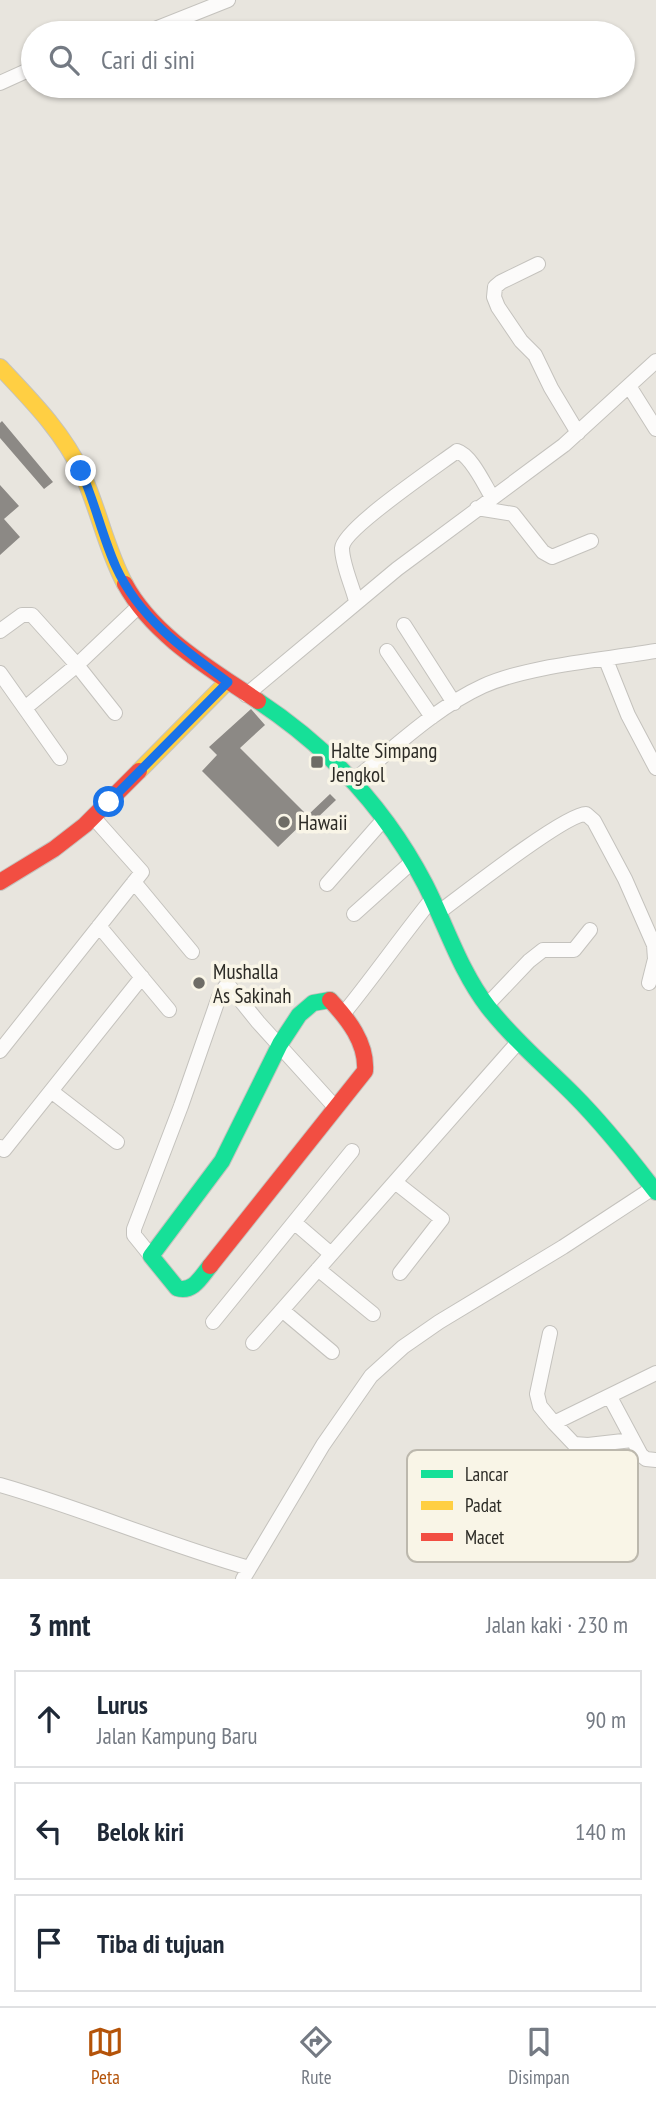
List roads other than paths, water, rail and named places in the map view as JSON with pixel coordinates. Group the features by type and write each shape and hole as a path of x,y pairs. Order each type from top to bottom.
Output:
{"main road":[{"path":"0,367 45,416 71,451 88,487 117,567 139,606 174,641 246,695 305,734 353,781 384,819 413,862 463,966 487,1005 596,1118 630,1156 655,1190"},
{"path":"0,882 54,849 93,817 228,682"},
{"path":"330,1000 344,1013 364,1055 366,1069 192,1288 177,1288 151,1256 222,1161 280,1045 299,1015 313,1003 330,1000"}],"street":[{"path":"175,21 228,0"},
{"path":"0,83 21,73"},
{"path":"538,264 500,282 494,291 498,307 521,341 535,355 578,433"},
{"path":"246,695 356,601 578,433 656,361"},
{"path":"629,386 656,429"},
{"path":"356,601 342,548 349,535 364,521 457,451 470,459 492,497"},
{"path":"510,484 513,514 538,547 549,556 558,556 591,541"},
{"path":"477,508 513,514"},
{"path":"25,708 77,665 139,606"},
{"path":"0,631 17,617 30,614 116,713"},
{"path":"404,625 454,703"},
{"path":"387,651 432,718"},
{"path":"353,781 432,718 469,693 499,680 535,671 656,651"},
{"path":"606,660 628,715 656,768"},
{"path":"0,673 60,758"},
{"path":"344,1013 405,933 435,906 553,830 576,816 586,814 594,821 625,878 652,939 656,956 649,984"},
{"path":"0,1051 142,872 93,817"},
{"path":"327,884 384,819"},
{"path":"354,914 413,862"},
{"path":"134,882 192,951"},
{"path":"99,926 169,1010"},
{"path":"487,1005 543,950 574,950 590,930"},
{"path":"0,1147 4,1150 142,977"},
{"path":"151,1256 134,1236 134,1229 225,987 229,986 235,992 335,1107"},
{"path":"253,1343 519,1041"},
{"path":"51,1091 117,1142"},
{"path":"213,1322 352,1151"},
{"path":"395,1182 442,1219 400,1273"},
{"path":"0,1485 209,1557 246,1573 323,1445 371,1376 403,1347 439,1322 655,1190"},
{"path":"295,1223 331,1254"},
{"path":"318,1269 373,1314"},
{"path":"282,1310 332,1352"},
{"path":"550,1333 537,1394 540,1406 574,1444 632,1440"},
{"path":"554,1423 656,1373"},
{"path":"610,1396 641,1455 646,1459 656,1460"}],"place":[{"name":"Halte Simpang Jengkol","path":"317,762"},
{"name":"Hawaii","path":"284,822"},
{"name":"Mushalla As Sakinah","path":"199,983"}]}
